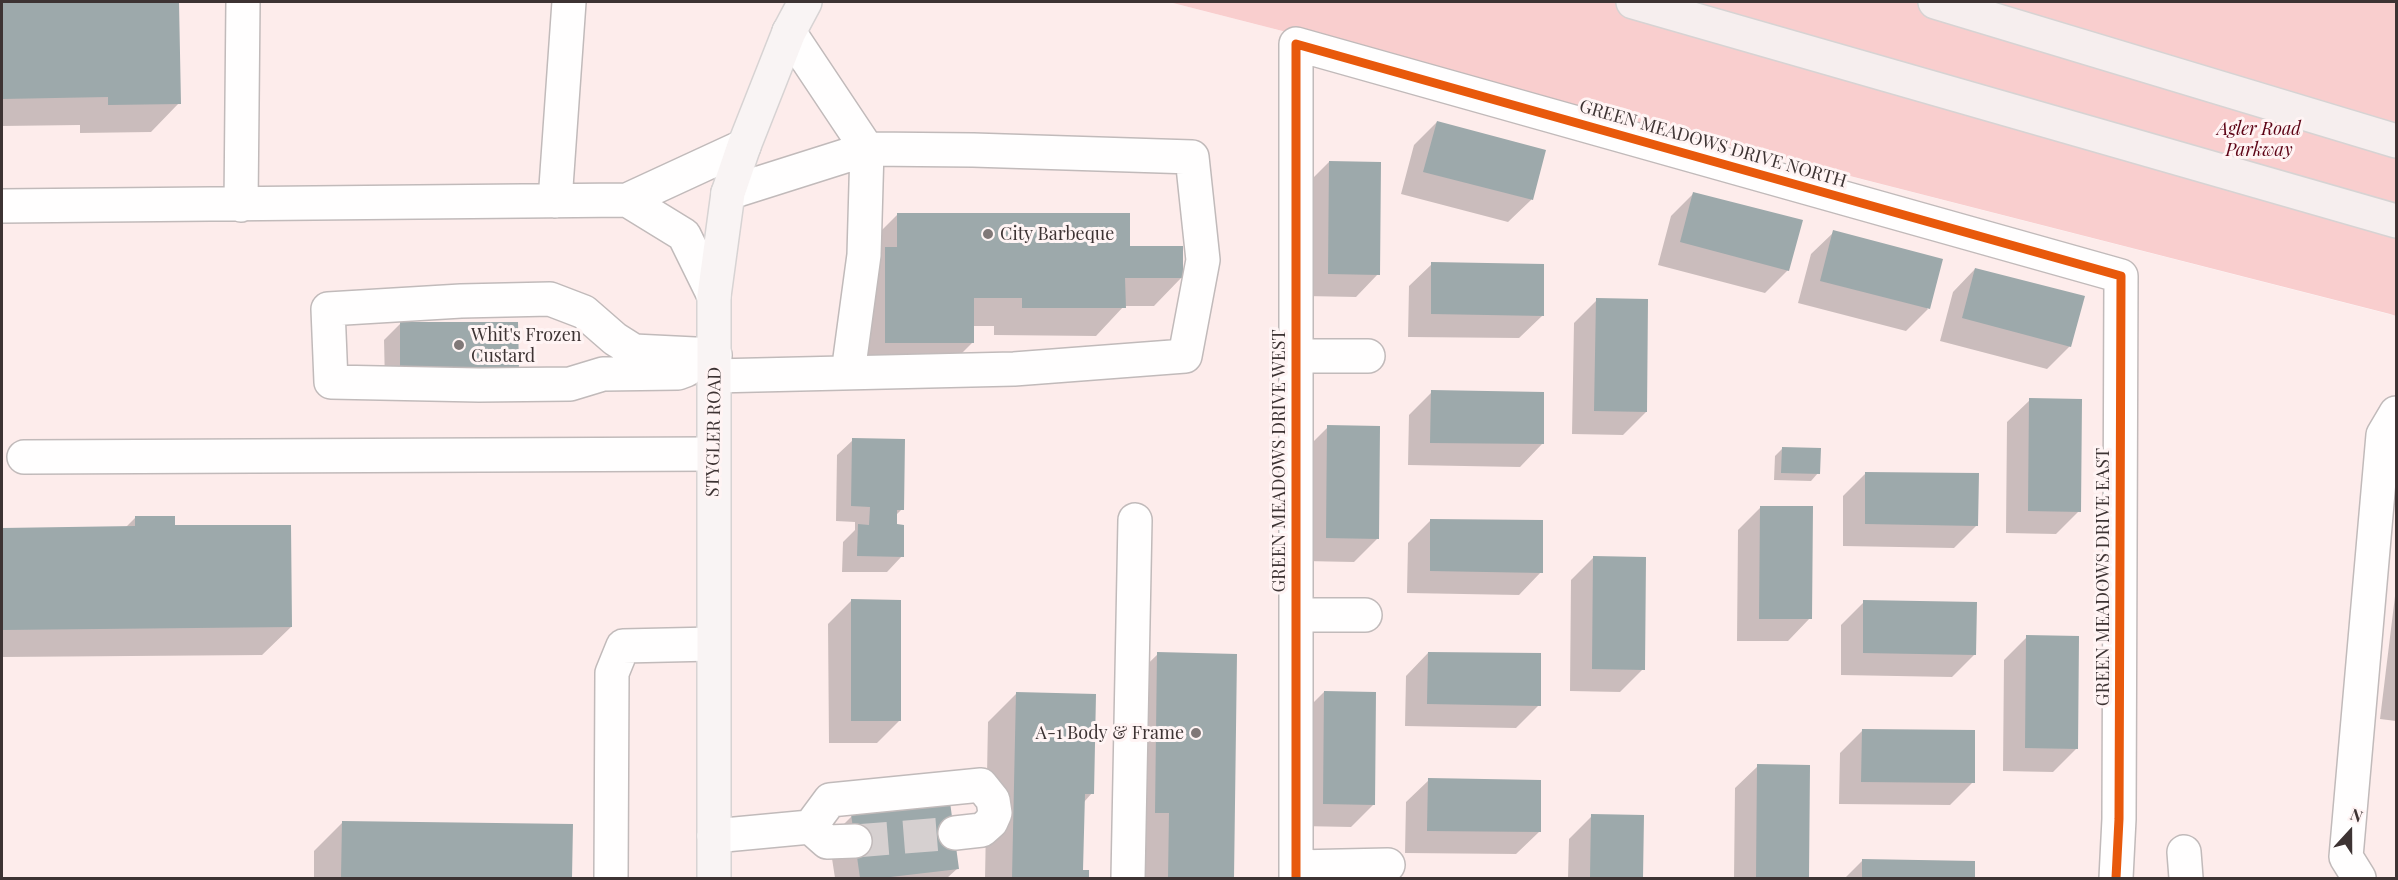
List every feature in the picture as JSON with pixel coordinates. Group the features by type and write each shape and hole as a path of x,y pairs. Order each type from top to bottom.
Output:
{"highway":[{"path":"1633,2 2397,221"},
{"path":"1935,2 2397,141"}],"main road":[{"name":"STYGLER ROAD","path":"714,879 713,454 706,362 728,194 744,146 789,32 805,2"}],"street":[{"path":"241,205 243,2"},
{"path":"555,201 569,2"},
{"path":"789,32 867,149 864,255 848,373"},
{"name":"GREEN MEADOWS DRIVE NORTH","path":"1296,44 2121,276"},
{"name":"GREEN MEADOWS DRIVE WEST","path":"1296,44 1296,873"},
{"path":"2,206 627,200 744,146"},
{"path":"706,362 678,374 603,374 570,384 331,382 328,309 461,301 550,299 584,312 615,339 634,351 706,362 848,373 1014,369 1185,356 1203,260 1192,157 867,149 728,194"},
{"path":"627,200 684,235 714,296"},
{"name":"GREEN MEADOWS DRIVE EAST","path":"2116,879 2119,819 2121,276"},
{"path":"1296,356 1368,356"},
{"path":"2359,879 2346,857 2383,435 2397,413"},
{"path":"24,457 713,454"},
{"path":"1128,879 1135,520"},
{"path":"1296,615 1365,615"},
{"path":"611,879 612,673 623,646 713,644"},
{"path":"810,827 830,801 981,785 993,800 995,813 991,822 982,831 955,833"},
{"path":"714,836 810,827 827,842 855,841"},
{"path":"1296,873 1388,865"}],"shaded area":[{"path":"2,2 1169,2 2396,316 2396,878 2,878"}],"green space":[{"name":"Agler Road Parkway","path":"1169,2 2396,2 2396,316 2390,314"}],"building":[{"path":"2,2 179,2 181,104 108,105 108,97 2,99"},
{"path":"1437,121 1546,150 1533,200 1423,172"},
{"path":"1329,161 1381,162 1380,275 1328,274"},
{"path":"1693,192 1803,220 1789,271 1680,242"},
{"path":"897,213 1130,213 1130,246 1183,246 1183,278 1125,278 1126,308 1022,308 1022,298 974,298 974,343 885,343 885,247 897,247"},
{"path":"1833,230 1943,259 1930,309 1820,281"},
{"path":"1431,262 1544,264 1544,316 1431,314"},
{"path":"1975,268 2085,296 2071,347 1962,318"},
{"path":"1596,298 1648,299 1647,412 1594,411"},
{"name":"Whit's Frozen Custard","path":"400,322 518,322 519,368 400,369"},
{"path":"1431,390 1544,392 1544,444 1430,443"},
{"path":"2029,398 2082,399 2081,512 2028,511"},
{"path":"1327,425 1380,426 1379,539 1326,538"},
{"path":"852,438 905,439 904,510 897,510 897,524 904,525 904,557 857,556 858,524 869,525 870,507 851,506"},
{"path":"1782,447 1821,448 1820,474 1781,473"},
{"path":"1865,472 1979,473 1978,526 1865,524"},
{"path":"1760,506 1813,506 1812,619 1759,619"},
{"path":"135,516 175,516 175,525 291,525 292,627 2,630 2,528 135,526"},
{"path":"1430,519 1543,520 1543,573 1430,571"},
{"path":"1593,556 1646,557 1645,670 1592,669"},
{"path":"851,599 901,600 901,721 851,721"},
{"path":"1863,600 1977,602 1976,655 1863,653"},
{"path":"2026,635 2079,636 2078,749 2025,748"},
{"name":"A-1 Body & Frame","path":"1157,652 1237,654 1234,878 1168,878 1169,813 1155,813"},
{"path":"1428,652 1541,653 1541,706 1427,704"},
{"path":"1324,691 1376,692 1375,805 1323,804"},
{"path":"1016,692 1096,694 1094,794 1085,794 1083,870 1089,870 1089,878 1012,878"},
{"path":"1862,729 1975,730 1975,783 1861,782"},
{"path":"1757,764 1810,765 1809,877 1756,877"},
{"path":"1428,778 1541,780 1541,832 1427,831"},
{"path":"950,802 959,869 882,878 860,878 851,814"},
{"path":"1591,814 1644,815 1643,878 1590,878"},
{"path":"342,821 573,824 572,878 341,878"},
{"path":"1862,859 1975,861 1975,878 1862,878"}],"tunnel":[{"path":"855,841 955,833"}],"cycle path":[{"path":"1296,878 1296,44 2121,276 2119,819 2116,878"}],"place":[{"name":"City Barbeque","path":"988,234"},
{"name":"Whit's Frozen Custard","path":"459,345"},
{"name":"A-1 Body & Frame","path":"1196,733"}]}
